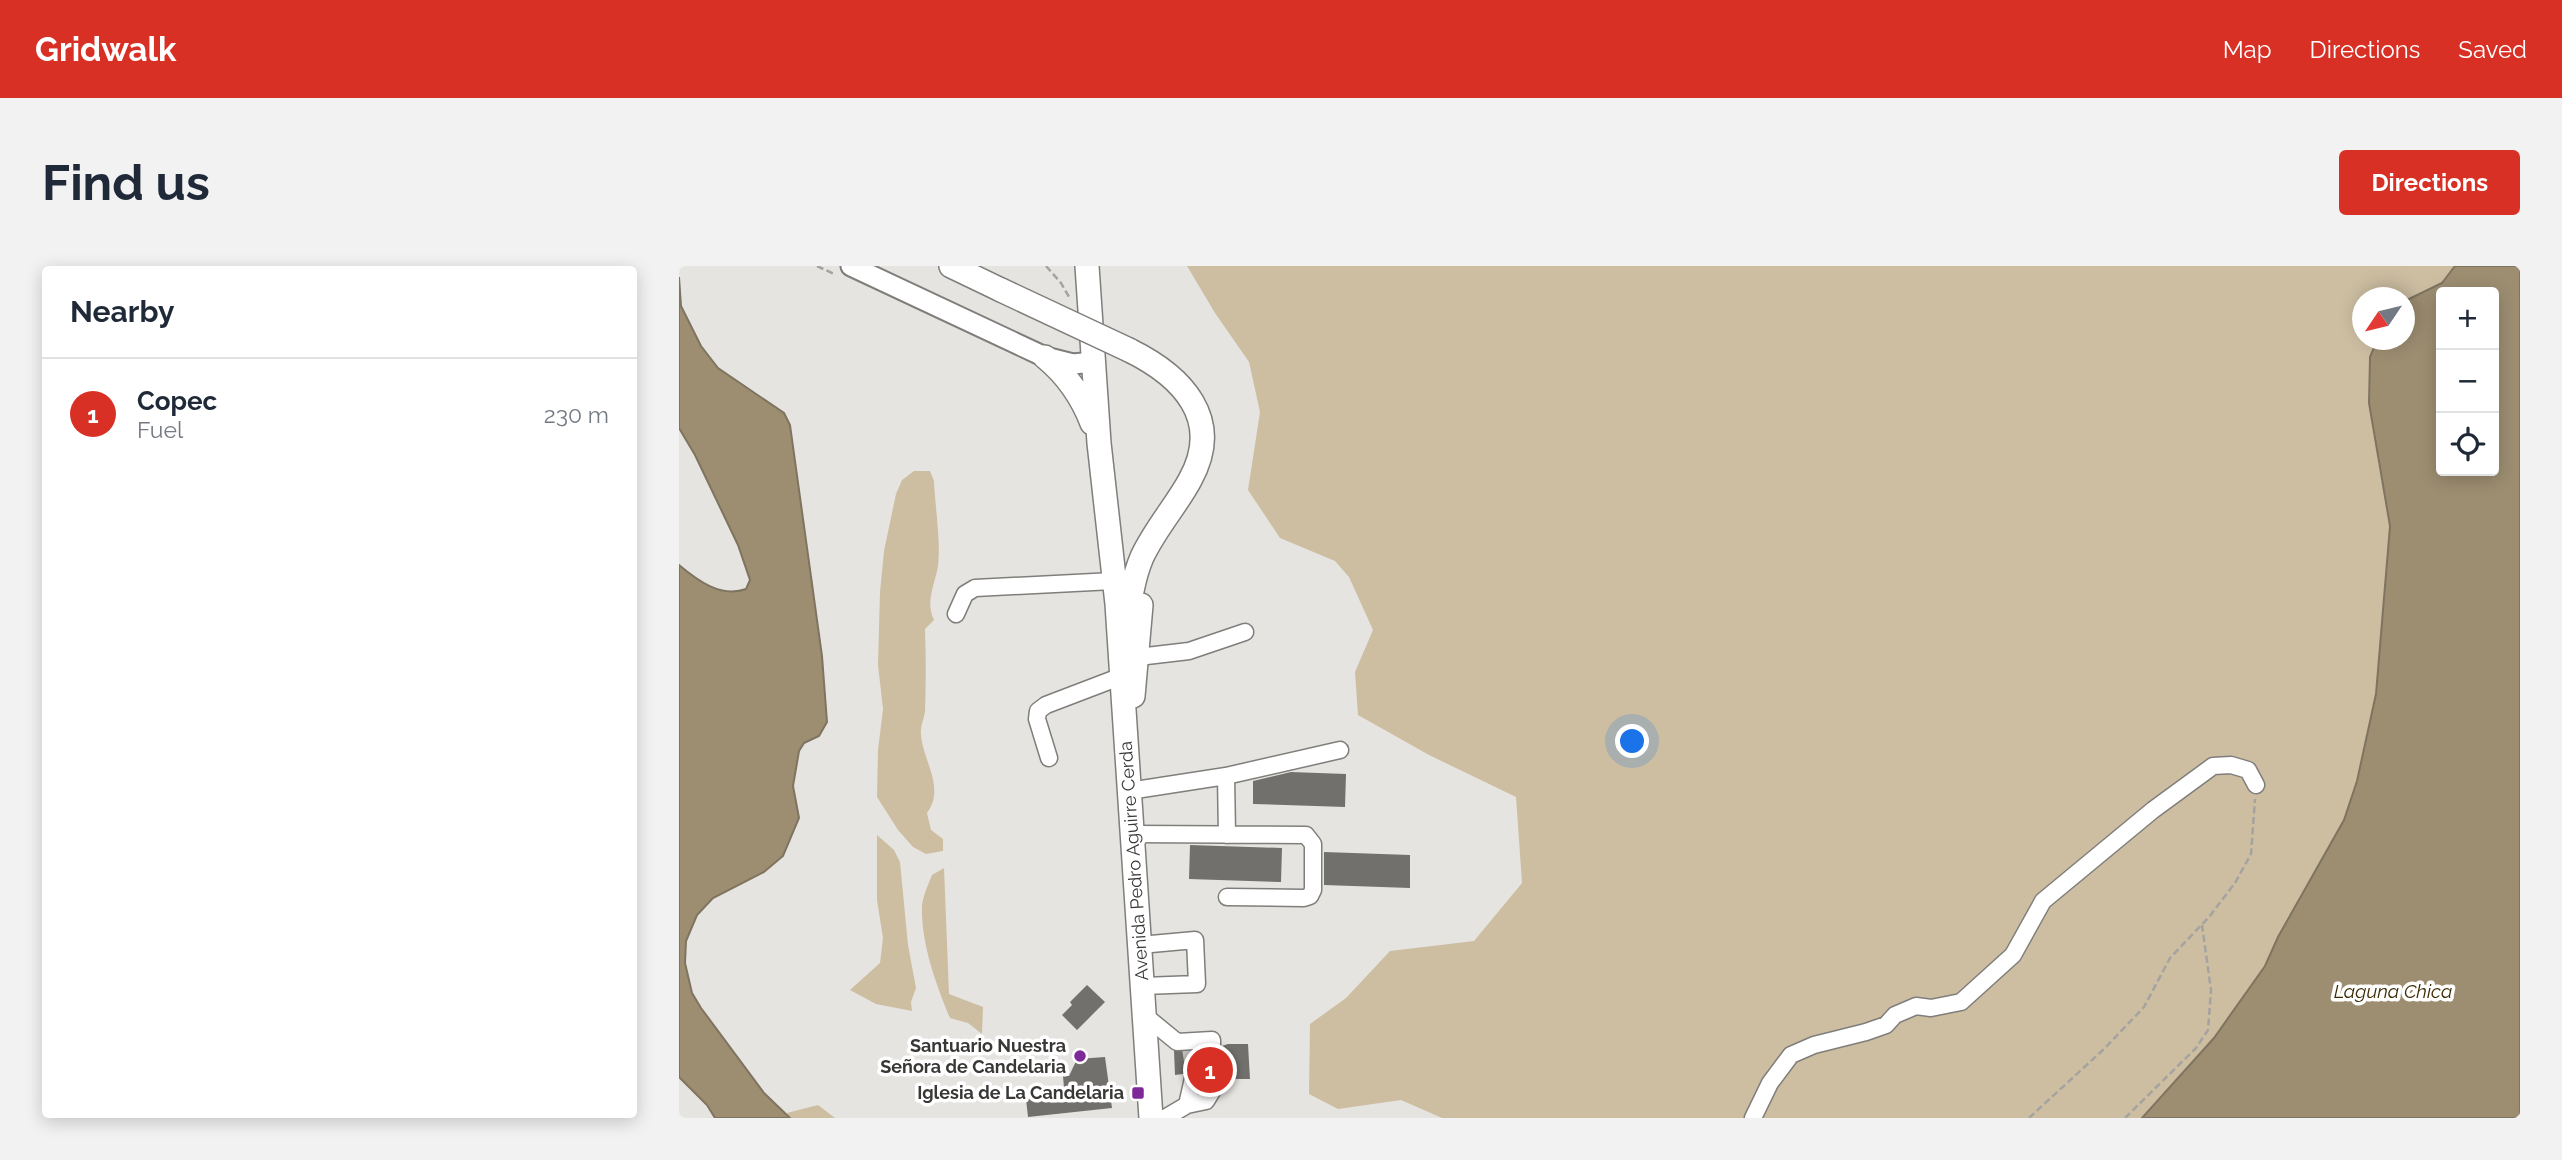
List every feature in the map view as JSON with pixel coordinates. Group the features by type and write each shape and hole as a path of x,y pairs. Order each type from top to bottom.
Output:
{"highway":[{"path":"951,266 1001,289 1110,356 1154,363 1178,383 1199,413 1203,431 1195,471 1153,536 1137,572 1129,612 1122,676"},
{"path":"978,266 1001,289"},
{"name":"Avenida Pedro Aguirre Cerda","path":"1087,266 1110,356 1099,443 1117,604 1151,1118"},
{"name":"Avenida Pedro Aguirre Cerda","path":"1102,266 1120,509 1117,604"},
{"path":"1045,357 1074,388 1090,418 1099,443"},
{"path":"1127,750 1142,603 1150,568 1181,494"}],"main road":[{"path":"851,266 1045,357 1073,364 1110,356"}],"street":[{"path":"956,614 965,594 975,588 1114,581"},
{"path":"1138,657 1189,651 1245,632"},
{"path":"1049,758 1037,719 1038,711 1122,676"},
{"path":"1129,791 1226,776 1340,750"},
{"path":"1753,1118 1770,1083 1791,1055 1814,1045 1886,1025 1895,1015 1916,1006 1931,1008 1961,1002 2013,955 2043,901 2153,810 2213,766 2231,765 2248,770 2256,785"},
{"path":"1226,776 1227,835"},
{"path":"1132,834 1306,835 1314,844 1314,890 1310,896 1227,897"},
{"path":"1140,945 1195,940 1197,984 1143,986"},
{"path":"1144,1015 1177,1042 1190,1045 1212,1040 1212,1047"},
{"path":"1165,1118 1187,1105 1206,1101 1214,1088 1213,1073"},
{"path":"1187,1105 1194,1074"}],"path":[{"path":"2029,1118 2104,1049 2144,1007 2170,958 2235,883 2251,854 2256,785"},
{"path":"2125,1118 2196,1048 2208,1030 2211,990 2202,924"}],"shaded area":[{"path":"1187,266 2455,266 2442,283 2415,296 2415,287 2352,287 2352,350 2373,350 2370,357 2378,461 2390,526 2376,694 2357,781 2344,820 2278,937 2265,966 2214,1038 2142,1118 1442,1118 1401,1100 1338,1109 1309,1094 1310,1024 1346,998 1390,951 1474,941 1522,883 1516,797 1429,755 1358,715 1355,672 1373,630 1349,577 1335,561 1280,538 1248,490 1260,412 1249,362"},
{"path":"914,471 930,471 934,481 939,546 930,606 934,620 925,629 925,712 921,731 922,744 934,784 932,803 927,813 931,830 943,839 943,851 926,854 913,847 898,830 877,797 878,750 883,709 878,665 884,551 896,494 902,480"},
{"path":"877,835 894,850 900,862 908,945 916,988 911,1002 912,1011 876,1004 850,990 880,963 883,938 877,900"},
{"path":"944,868 949,994 983,1007 982,1034 968,1023 950,1018 927,949 922,920 923,902 932,875"},
{"path":"818,1105 835,1118 790,1118 787,1113"}],"water":[{"name":"Laguna Chica","path":"2455,266 2520,266 2520,1118 2142,1118 2214,1038 2265,966 2278,937 2344,820 2357,781 2376,694 2390,526 2369,403 2370,357 2373,350 2415,350 2415,296 2442,283"},
{"path":"679,277 681,306 701,346 718,368 784,413 790,425 822,656 827,722 819,736 804,743 799,751 793,786 799,818 783,856 764,872 713,898 697,915 686,941 685,963 692,993 764,1093 790,1118 715,1118 707,1105 679,1077 679,565 702,582 719,590 746,589 750,580 738,545 695,455 679,428"}],"building":[{"path":"1291,772 1346,774 1345,807 1253,804 1253,781"},
{"path":"1190,845 1282,848 1281,882 1189,879"},
{"path":"1324,852 1410,855 1410,888 1324,885"},
{"path":"1087,985 1105,1002 1077,1030 1062,1015 1072,1005 1070,1002"},
{"path":"1248,1044 1250,1079 1230,1079 1229,1072 1223,1072 1221,1067 1213,1063 1203,1069 1197,1064 1190,1064 1183,1074 1175,1075 1174,1051 1202,1051 1206,1056 1213,1057 1221,1053 1222,1046"},
{"name":"Santuario Nuestra Señora de Candelaria","path":"1105,1057 1112,1108 1028,1117 1026,1099 1052,1097 1051,1089 1064,1088 1063,1076 1069,1076 1077,1059"}],"tunnel":[{"path":"1212,1047 1213,1073"},
{"path":"1190,1048 1194,1074"}],"place":[{"name":"Santuario Nuestra Señora de Candelaria","path":"1080,1056"},
{"name":"Copec","path":"1210,1070"},
{"name":"Iglesia de La Candelaria","path":"1138,1093"}]}
